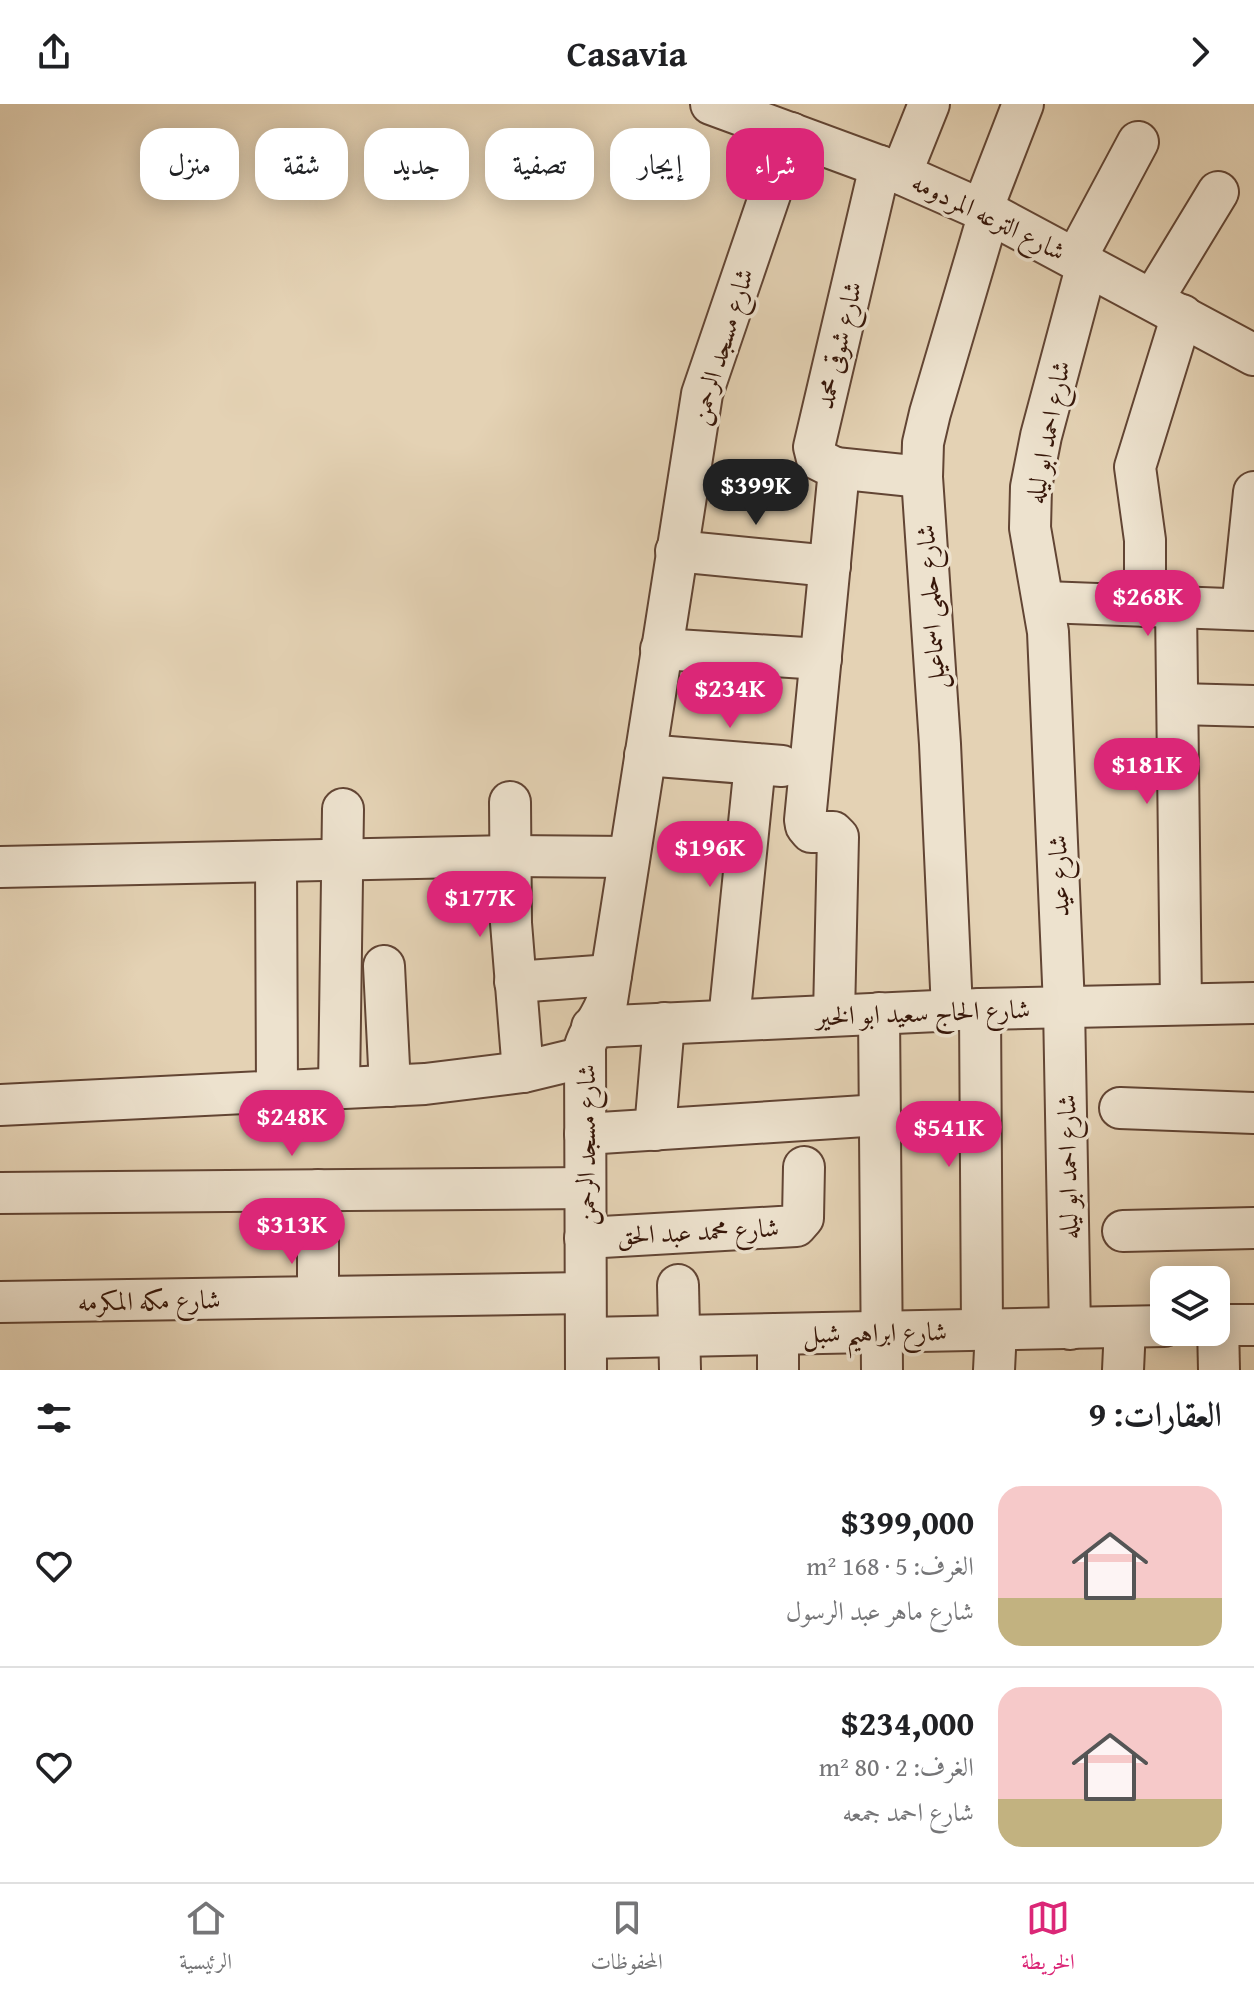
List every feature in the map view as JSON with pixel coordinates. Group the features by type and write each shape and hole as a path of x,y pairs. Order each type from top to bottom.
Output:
{"street":[{"name":"شارع الترعه المردومه","path":"711,104 777,128"},
{"name":"شارع شوقى محمد","path":"835,468 817,459 814,447 890,170 929,104"},
{"name":"شارع حلمى اسماعيل","path":"994,1370 966,1010 940,744 922,477 923,443 930,413 985,211 1023,104"},
{"name":"شارع احمد ابو ليله","path":"1045,602 1036,574 1030,528 1031,487 1041,436 1081,261 1138,142"},
{"name":"شارع الترعه المردومه","path":"824,145 985,211 1167,307 1248,339"},
{"path":"1181,1004 1178,704 1161,606 1145,540 1135,467 1167,307 1218,192"},
{"name":"شارع مسجد الرحمن","path":"586,1354 585,1134 588,1042 603,1013 611,975 702,394 768,200"},
{"path":"834,1015 838,837 833,832 811,832 806,826 838,480 835,468 922,477"},
{"path":"1045,602 1248,610 1254,492"},
{"path":"676,551 830,566"},
{"name":"شارع عيد","path":"1045,602 1064,1006"},
{"path":"661,649 821,659"},
{"path":"1178,704 1254,706"},
{"path":"645,755 810,768"},
{"path":"729,1020 755,764"},
{"path":"510,802 515,982 523,1072"},
{"path":"339,1088 343,809"},
{"path":"0,867 510,856 629,857"},
{"path":"276,861 277,1092"},
{"path":"384,966 390,1086"},
{"path":"515,982 611,975"},
{"name":"شارع الحاج سعيد ابو الخير","path":"0,1105 479,1079 523,1072 588,1042 664,1023 1064,1006 1254,1003"},
{"name":"شارع احمد ابو ليله","path":"1064,1006 1070,1329"},
{"path":"879,1013 882,1351"},
{"path":"655,1130 664,1023"},
{"path":"1120,1108 1254,1113"},
{"path":"585,1134 880,1115"},
{"name":"شارع محمد عبد الحق","path":"585,1238 796,1226 803,1218 804,1167"},
{"path":"0,1193 585,1188"},
{"path":"318,1190 318,1297"},
{"path":"1123,1231 1254,1228"},
{"path":"678,1285 680,1353"},
{"name":"شارع مكه المكرمه","path":"0,1302 585,1293"},
{"name":"شارع ابراهيم شبل","path":"586,1354 882,1351 989,1330 1150,1326"},
{"path":"1123,1370 1125,1327"},
{"path":"1219,1370 1224,1346"}]}
